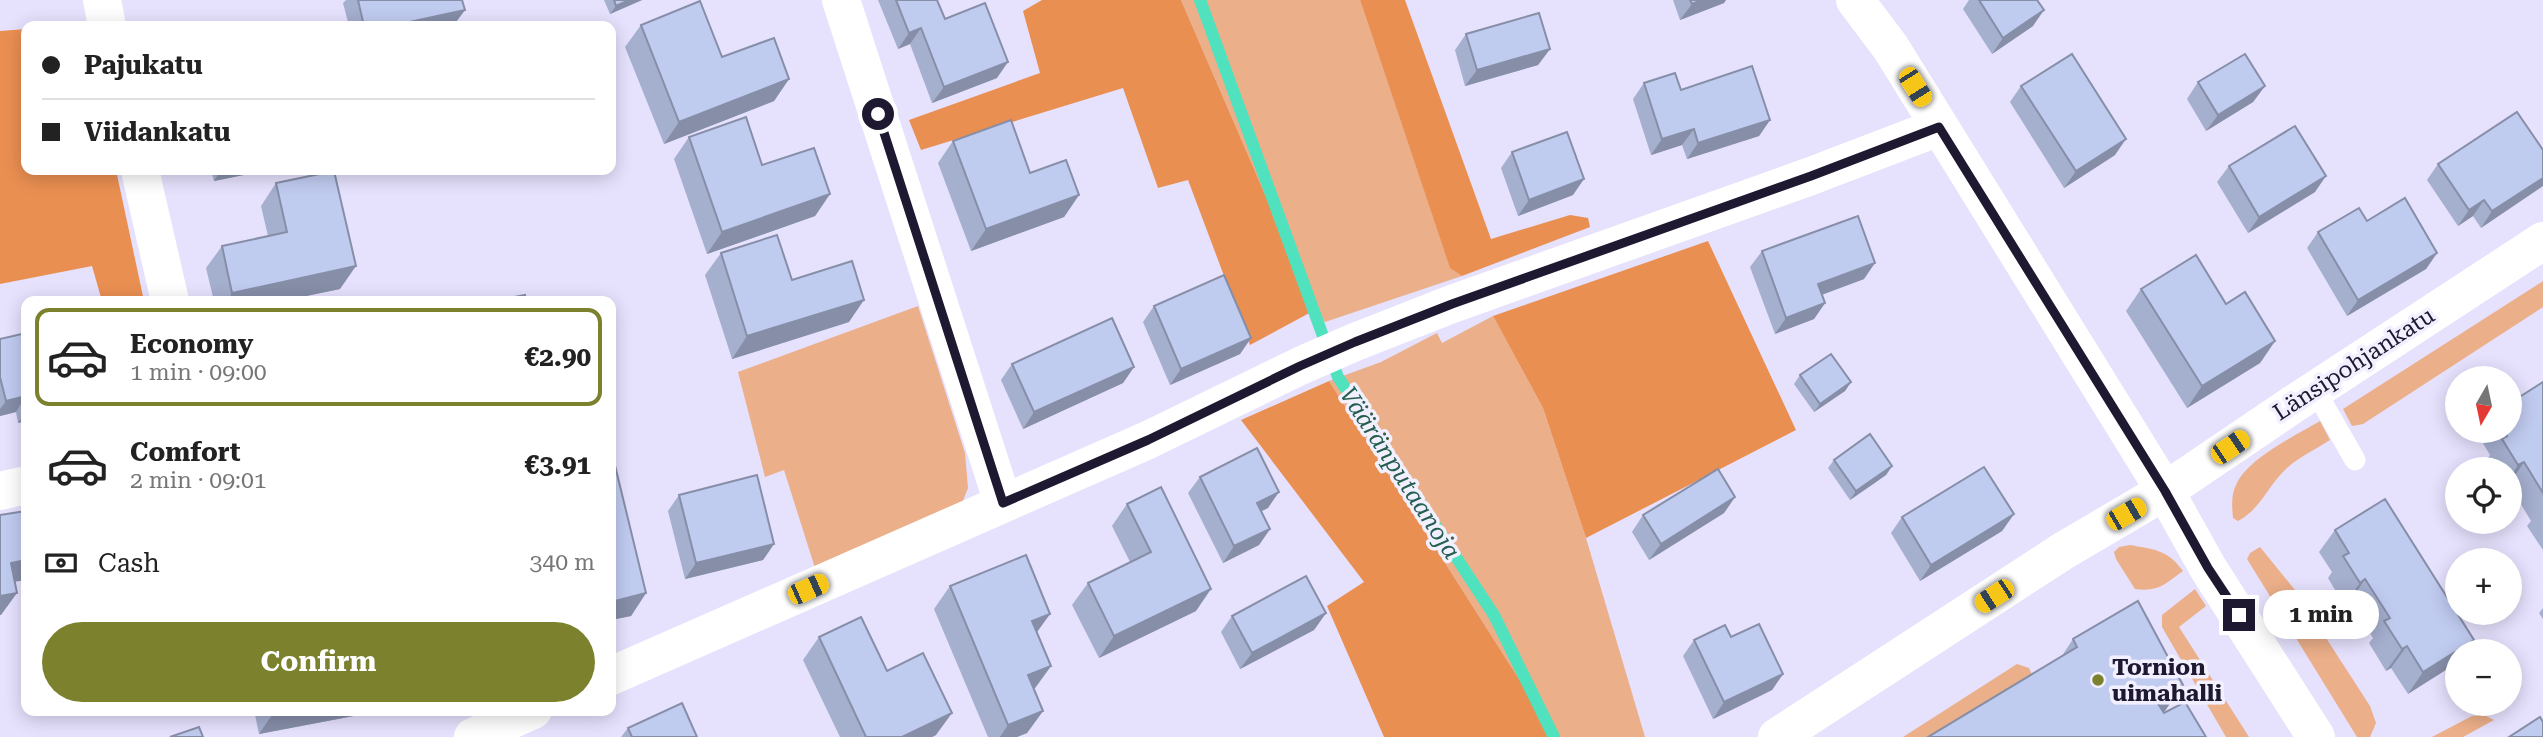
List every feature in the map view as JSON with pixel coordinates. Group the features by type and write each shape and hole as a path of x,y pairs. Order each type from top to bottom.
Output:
{"street":[{"path":"102,0 106,21"},
{"path":"841,0 1003,503"},
{"path":"1855,0 1891,48 2165,491 2208,568 2316,737"},
{"path":"616,674 1148,440 1355,342 1452,304 1798,181 1939,127"},
{"path":"141,175 169,296"},
{"name":"Länsipohjankatu","path":"1777,737 2063,551 2165,491 2543,241"},
{"path":"0,491 21,486"},
{"path":"473,737 520,716"}],"lane":[{"path":"2315,390 2355,460"}],"shaded area":[{"path":"1042,0 1181,0 1315,310 1250,345 1188,180 1158,188 1123,88 921,150 909,120 1040,73 1023,11"},
{"path":"1181,0 1360,0 1450,267 1462,276 1325,322 1315,310"},
{"path":"1360,0 1405,0 1491,239 1570,215 1588,218 1590,227 1462,276 1450,268"},
{"path":"21,29 21,175 117,175 143,296 101,296 92,266 0,284 0,31"},
{"path":"1708,241 1796,430 1586,538 1543,408 1493,316"},
{"path":"2543,281 2543,307 2452,366 2445,366 2445,371 2363,424 2352,426 2343,409"},
{"path":"918,306 965,453 968,488 961,506 815,568 784,470 765,477 738,372"},
{"path":"1493,316 1543,408 1586,538 1645,737 1556,737 1329,381 1381,362 1437,333 1442,343"},
{"path":"1329,381 1556,737 1384,737 1327,606 1364,582 1241,420"},
{"path":"2320,421 2330,440 2287,468 2246,516 2238,521 2233,518 2233,493 2242,475 2273,448"},
{"path":"2130,545 2166,554 2183,571 2156,588 2135,589 2114,552 2119,547"},
{"path":"2260,547 2295,590 2370,706 2376,723 2370,737 2357,737 2247,559 2250,553"},
{"path":"2195,589 2206,606 2179,627 2249,737 2226,737 2162,627 2162,615"},
{"path":"2017,664 2029,668 2037,686 1953,737 1903,737"},
{"path":"2472,716 2486,716 2494,720 2463,737 2432,737"}],"building":[{"path":"358,0 462,0 465,10 414,21 363,21"},
{"path":"614,0 629,0 616,6"},
{"path":"896,0 937,0 945,19 985,3 1008,62 944,87 921,28 909,33"},
{"path":"1979,0 2037,0 2044,10 2003,38"},
{"path":"700,1 722,57 774,38 789,79 679,122 641,25"},
{"path":"1539,13 1550,49 1477,70 1466,34"},
{"path":"2072,54 2126,139 2076,171 2021,86"},
{"path":"2245,54 2265,86 2218,115 2198,82"},
{"path":"1752,66 1770,120 1698,143 1694,129 1662,139 1644,83 1675,73 1681,90"},
{"path":"2517,112 2543,150 2543,178 2492,211 2484,200 2469,210 2438,164"},
{"path":"746,117 762,165 814,148 830,194 722,232 689,137"},
{"path":"1011,120 1030,173 1066,160 1079,195 986,229 953,141"},
{"path":"2295,126 2326,176 2259,217 2229,166"},
{"path":"1567,132 1584,179 1529,200 1512,152"},
{"path":"315,175 335,175 356,266 232,293 222,246 287,232 276,183"},
{"path":"2405,198 2437,253 2358,300 2318,232 2359,208 2367,221"},
{"path":"1858,216 1875,263 1818,284 1825,303 1786,318 1762,251"},
{"path":"777,235 792,280 852,261 864,300 747,336 721,253"},
{"path":"2196,255 2226,304 2245,292 2275,341 2202,386 2141,289"},
{"path":"1224,275 1251,338 1181,369 1154,306"},
{"path":"1112,318 1134,367 1034,412 1012,364"},
{"path":"21,334 21,397 6,401 0,377 0,339"},
{"path":"1831,354 1851,382 1820,404 1800,375"},
{"path":"2543,382 2543,493 2524,462 2522,463 2522,457 2513,457 2504,443 2522,443 2522,395"},
{"path":"1870,434 1892,466 1856,491 1834,460"},
{"path":"1257,448 1279,492 1257,503 1270,529 1234,546 1200,477"},
{"path":"1984,467 2014,514 1931,565 1902,517"},
{"path":"1718,469 1735,497 1661,544 1643,515"},
{"path":"616,470 646,593 616,601"},
{"path":"757,475 774,544 696,563 679,495"},
{"path":"1161,487 1211,589 1114,636 1088,583 1151,552 1127,504"},
{"path":"2385,499 2445,594 2445,625 2465,625 2473,639 2445,639 2445,658 2423,672 2407,646 2402,649 2384,621 2390,618 2365,579 2360,583 2343,556 2349,553 2335,530"},
{"path":"21,512 21,561 11,563 17,593 0,596 0,515"},
{"path":"1026,555 1050,614 1032,621 1051,666 1028,675 1043,711 1008,725 950,586"},
{"path":"1306,576 1326,613 1252,653 1232,616"},
{"name":"Tornion uimahalli","path":"2138,601 2183,685 2157,702 2164,713 2185,702 2206,737 1928,737 2077,647 2073,639"},
{"path":"861,617 887,671 923,653 952,713 902,737 866,737 819,637"},
{"path":"1759,624 1783,674 1724,702 1694,640 1725,625 1731,637"},
{"path":"682,703 697,737 632,737 628,728"},
{"path":"2540,717 2543,722 2543,737 2509,737"},
{"path":"199,727 203,737 170,737"}],"waterway":[{"name":"Vääränputaanoja","path":"1200,0 1338,377 1494,615 1554,737"}],"place":[{"name":"Tornion uimahalli","path":"2098,680"}],"route":[{"path":"878,114 1003,503 1148,440 1355,342 1452,304 1811,176 1939,127 2239,615"}]}
